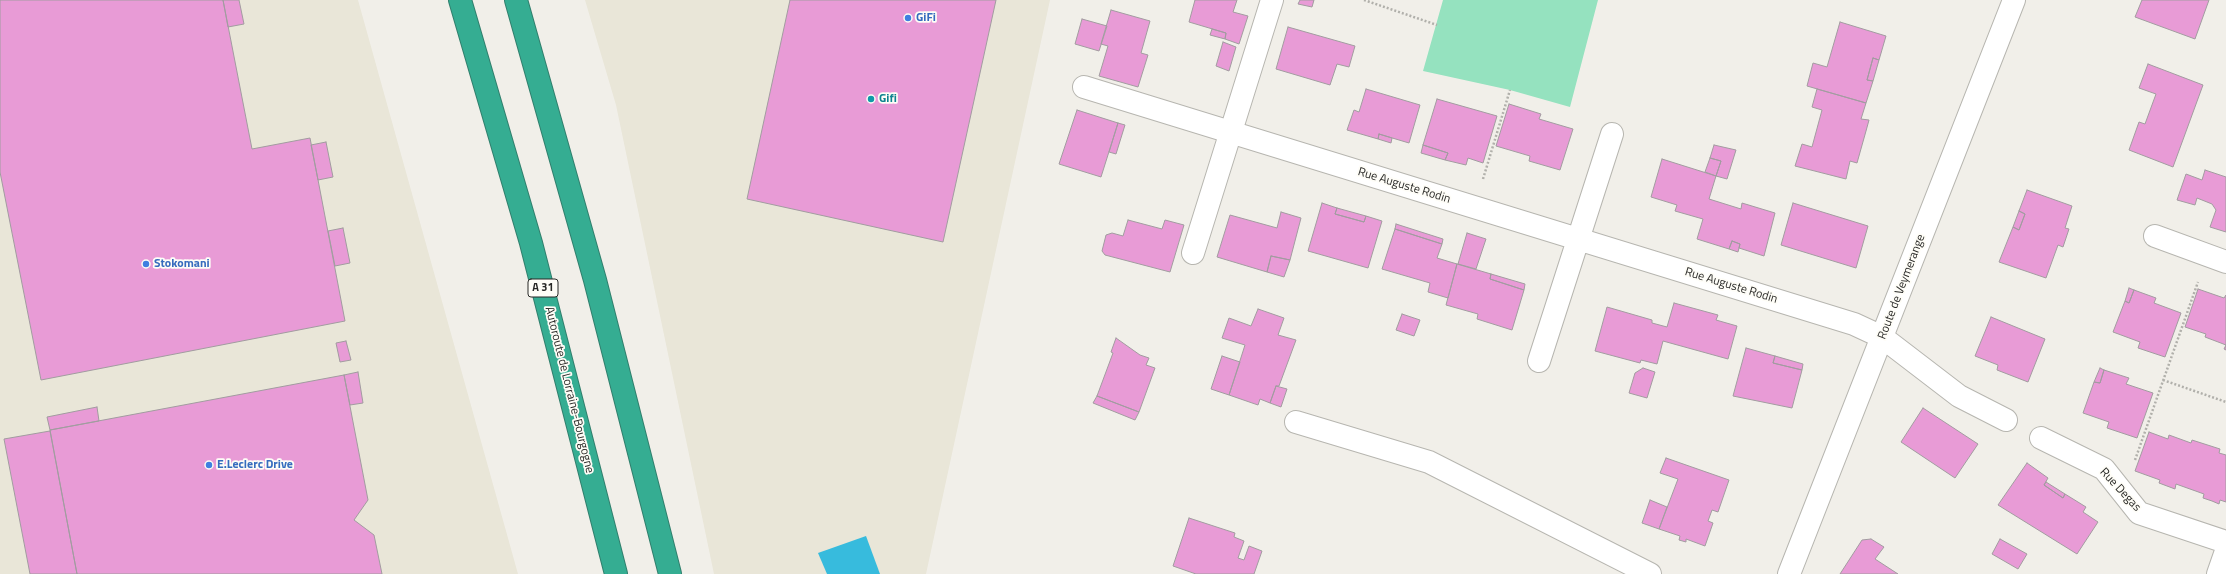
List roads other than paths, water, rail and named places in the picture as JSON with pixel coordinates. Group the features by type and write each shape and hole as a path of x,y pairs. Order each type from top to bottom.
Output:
{"highway":[{"path":"516,0 595,280 670,574"},
{"name":"Autoroute de Lorraine-Bourgogne","path":"460,2 532,243 616,574"}],"street":[{"path":"1193,253 1272,0"},
{"name":"Route de Veymerange","path":"1789,574 2014,0"},
{"name":"Rue Auguste Rodin","path":"1084,87 1854,324 1882,337"},
{"path":"1539,361 1612,134"},
{"path":"2155,236 2217,259"},
{"path":"1882,337 1959,396 2006,420"},
{"path":"1296,422 1429,462 1650,574"},
{"name":"Rue Degas","path":"2041,438 2104,469 2139,513 2226,542"},
{"path":"2218,574 2226,551"}],"water":[{"path":"866,536 880,574 827,574 818,553"}],"place":[{"name":"GiFi","path":"908,18"},
{"name":"Gifi","path":"871,99"},
{"name":"Stokomani","path":"146,264"},
{"name":"E.Leclerc Drive","path":"209,465"}]}
